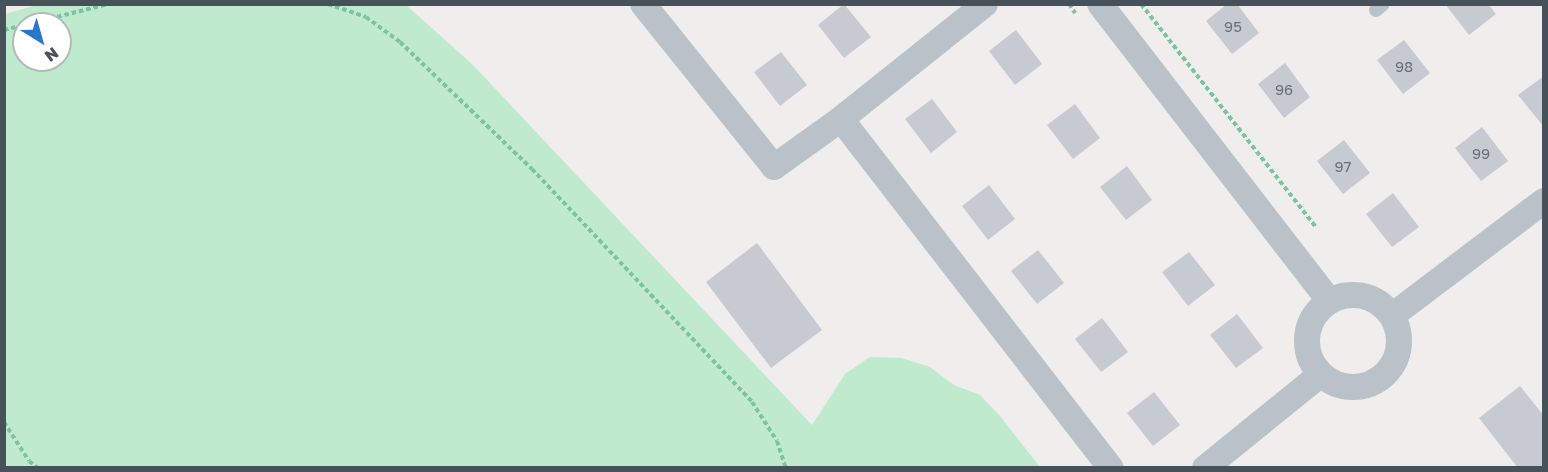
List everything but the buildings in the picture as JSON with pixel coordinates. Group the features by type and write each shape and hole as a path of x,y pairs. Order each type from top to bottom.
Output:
{"street":[{"path":"643,4 774,167 841,119 985,4"},
{"path":"1100,4 1329,300"},
{"path":"841,119 1111,468"},
{"path":"1393,315 1544,201"},
{"path":"1352,293 1375,299 1393,315 1401,341 1393,367 1372,385 1344,388 1320,375 1306,350 1310,321 1329,300 1352,293"},
{"path":"1205,468 1320,375"}],"path":[{"path":"72,13 109,4"},
{"path":"328,4 366,17 400,42 532,169 752,402 777,441 786,468"},
{"path":"1141,4 1316,227"},
{"path":"4,422 29,461 38,468"}],"green space":[{"path":"40,4 406,5 472,64 812,425 845,374 870,357 901,358 930,367 954,385 980,395 1000,416 1040,467 5,467 5,14 12,12"}]}
